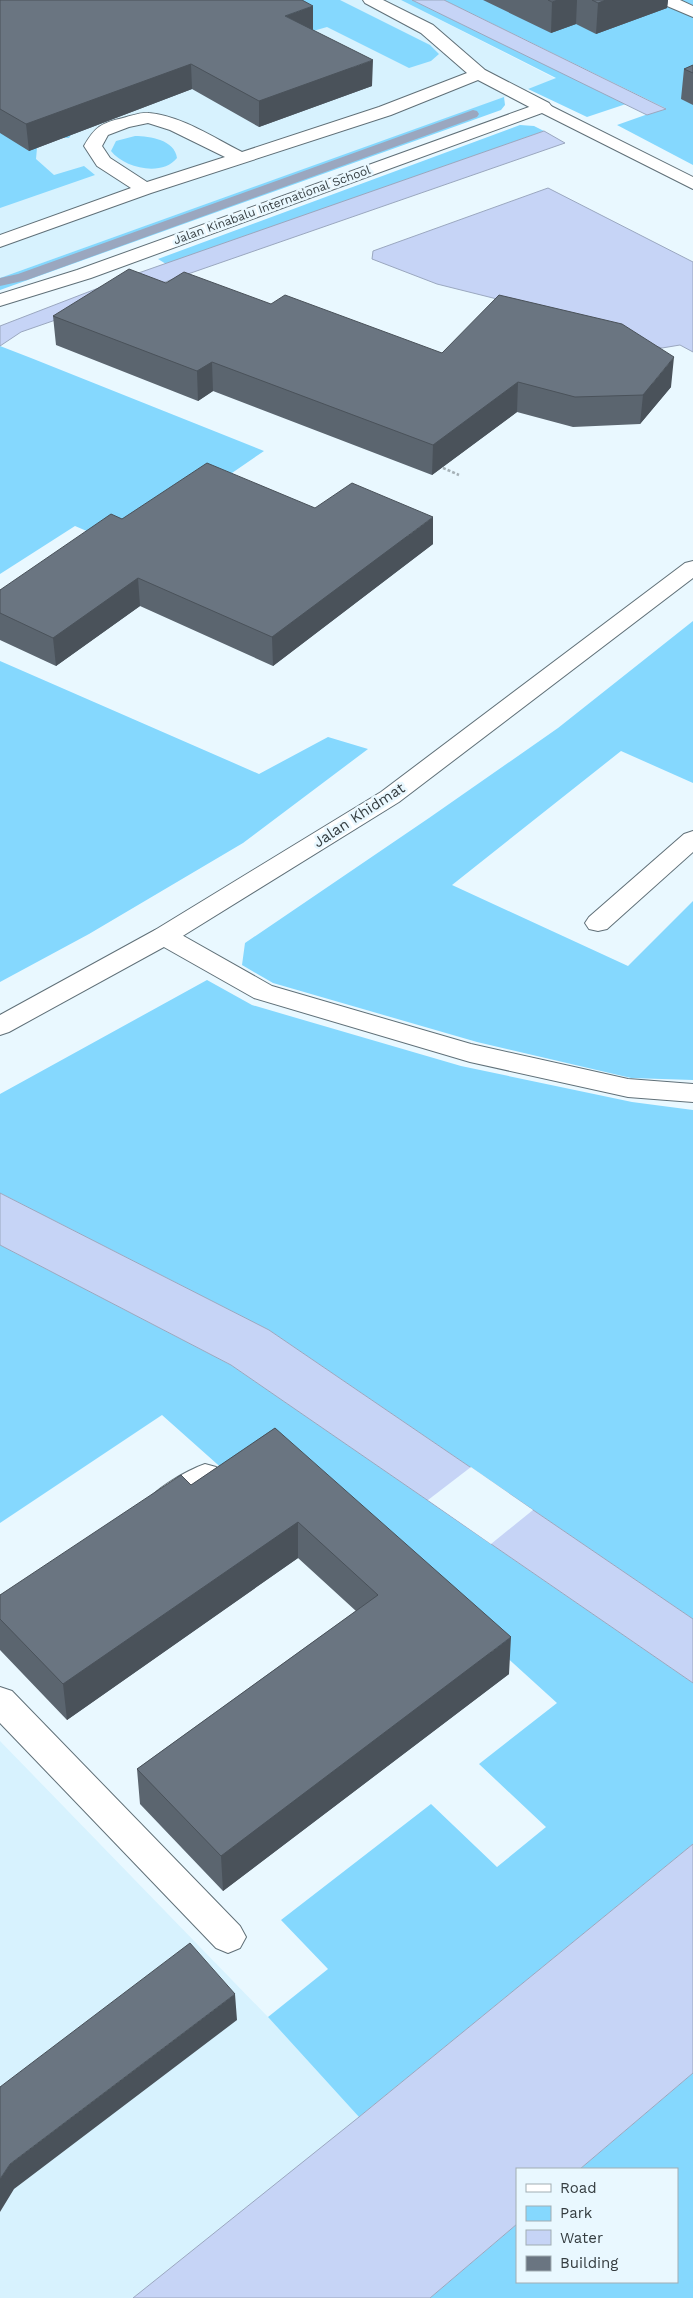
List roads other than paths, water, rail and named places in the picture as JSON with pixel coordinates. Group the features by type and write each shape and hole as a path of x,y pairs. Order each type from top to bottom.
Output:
{"street":[{"path":"371,0 427,29 480,74 693,184"},
{"path":"666,0 693,12"},
{"path":"0,241 145,189 385,111 480,74"},
{"name":"Jalan Kinabalu International School","path":"0,300 84,274 543,107"},
{"path":"145,189 103,162 93,146 101,132 124,123 148,118 176,126 241,158"},
{"name":"Jalan Khidmat","path":"0,1026 164,936 390,797 693,568"},
{"path":"598,923 693,839"},
{"path":"164,936 263,992 470,1054 628,1088 693,1093"},
{"path":"139,1519 205,1476"},
{"path":"0,1701 228,1937"}],"water":[{"path":"412,0 444,0 666,109 647,115"},
{"path":"544,131 565,143 21,332 0,346 0,326 127,277"},
{"path":"548,188 693,262 693,352 680,345 662,348 573,324 569,317 437,284 372,259 373,251"},
{"path":"0,1193 269,1330 693,1619 693,1683 231,1365 0,1245"},
{"path":"693,1844 693,2073 581,2168 516,2168 516,2225 430,2298 133,2298 359,2117"}],"waterway":[{"path":"0,282 22,277 473,114"}]}
